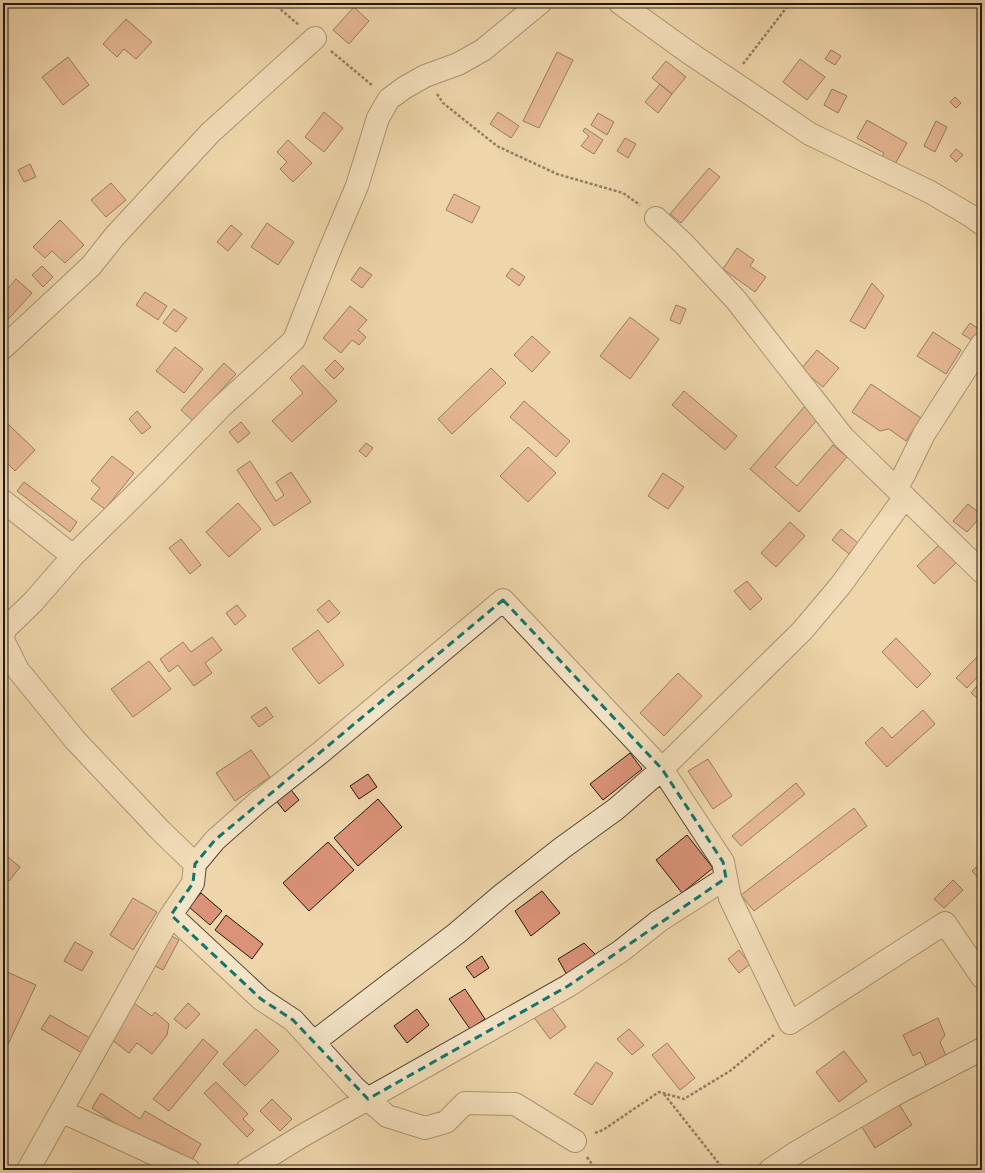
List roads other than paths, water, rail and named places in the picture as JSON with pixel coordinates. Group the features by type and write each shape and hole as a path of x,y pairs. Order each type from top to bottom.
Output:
{"street":[{"path":"195,864 160,830 75,740 18,670 3,639 5,629 33,602 73,556 221,407 294,340 357,186 378,118 389,100 404,88 425,76 458,64 483,50 540,3"},
{"path":"620,3 688,52 810,134 930,192 982,224"},
{"path":"3,348 91,266 114,237 210,133 315,38"},
{"path":"656,218 683,243 736,300 843,437 982,572"},
{"path":"314,1042 457,934 503,894 616,808 662,769 802,631 840,586 901,492 904,475 924,434 982,344"},
{"path":"3,501 73,556"},
{"path":"28,1170 171,914 193,883 195,864 215,840 258,802 326,748 503,600 662,769 723,862 730,898 790,1023 945,923 982,977"},
{"path":"247,1170 302,1136 568,986 621,951 659,921 726,878"},
{"path":"171,914 261,999 293,1020 354,1088 386,1116 425,1128 446,1122 465,1103 515,1104 575,1141"},
{"path":"770,1170 797,1152 894,1095 982,1049"},
{"path":"61,1111 189,1170"}]}
